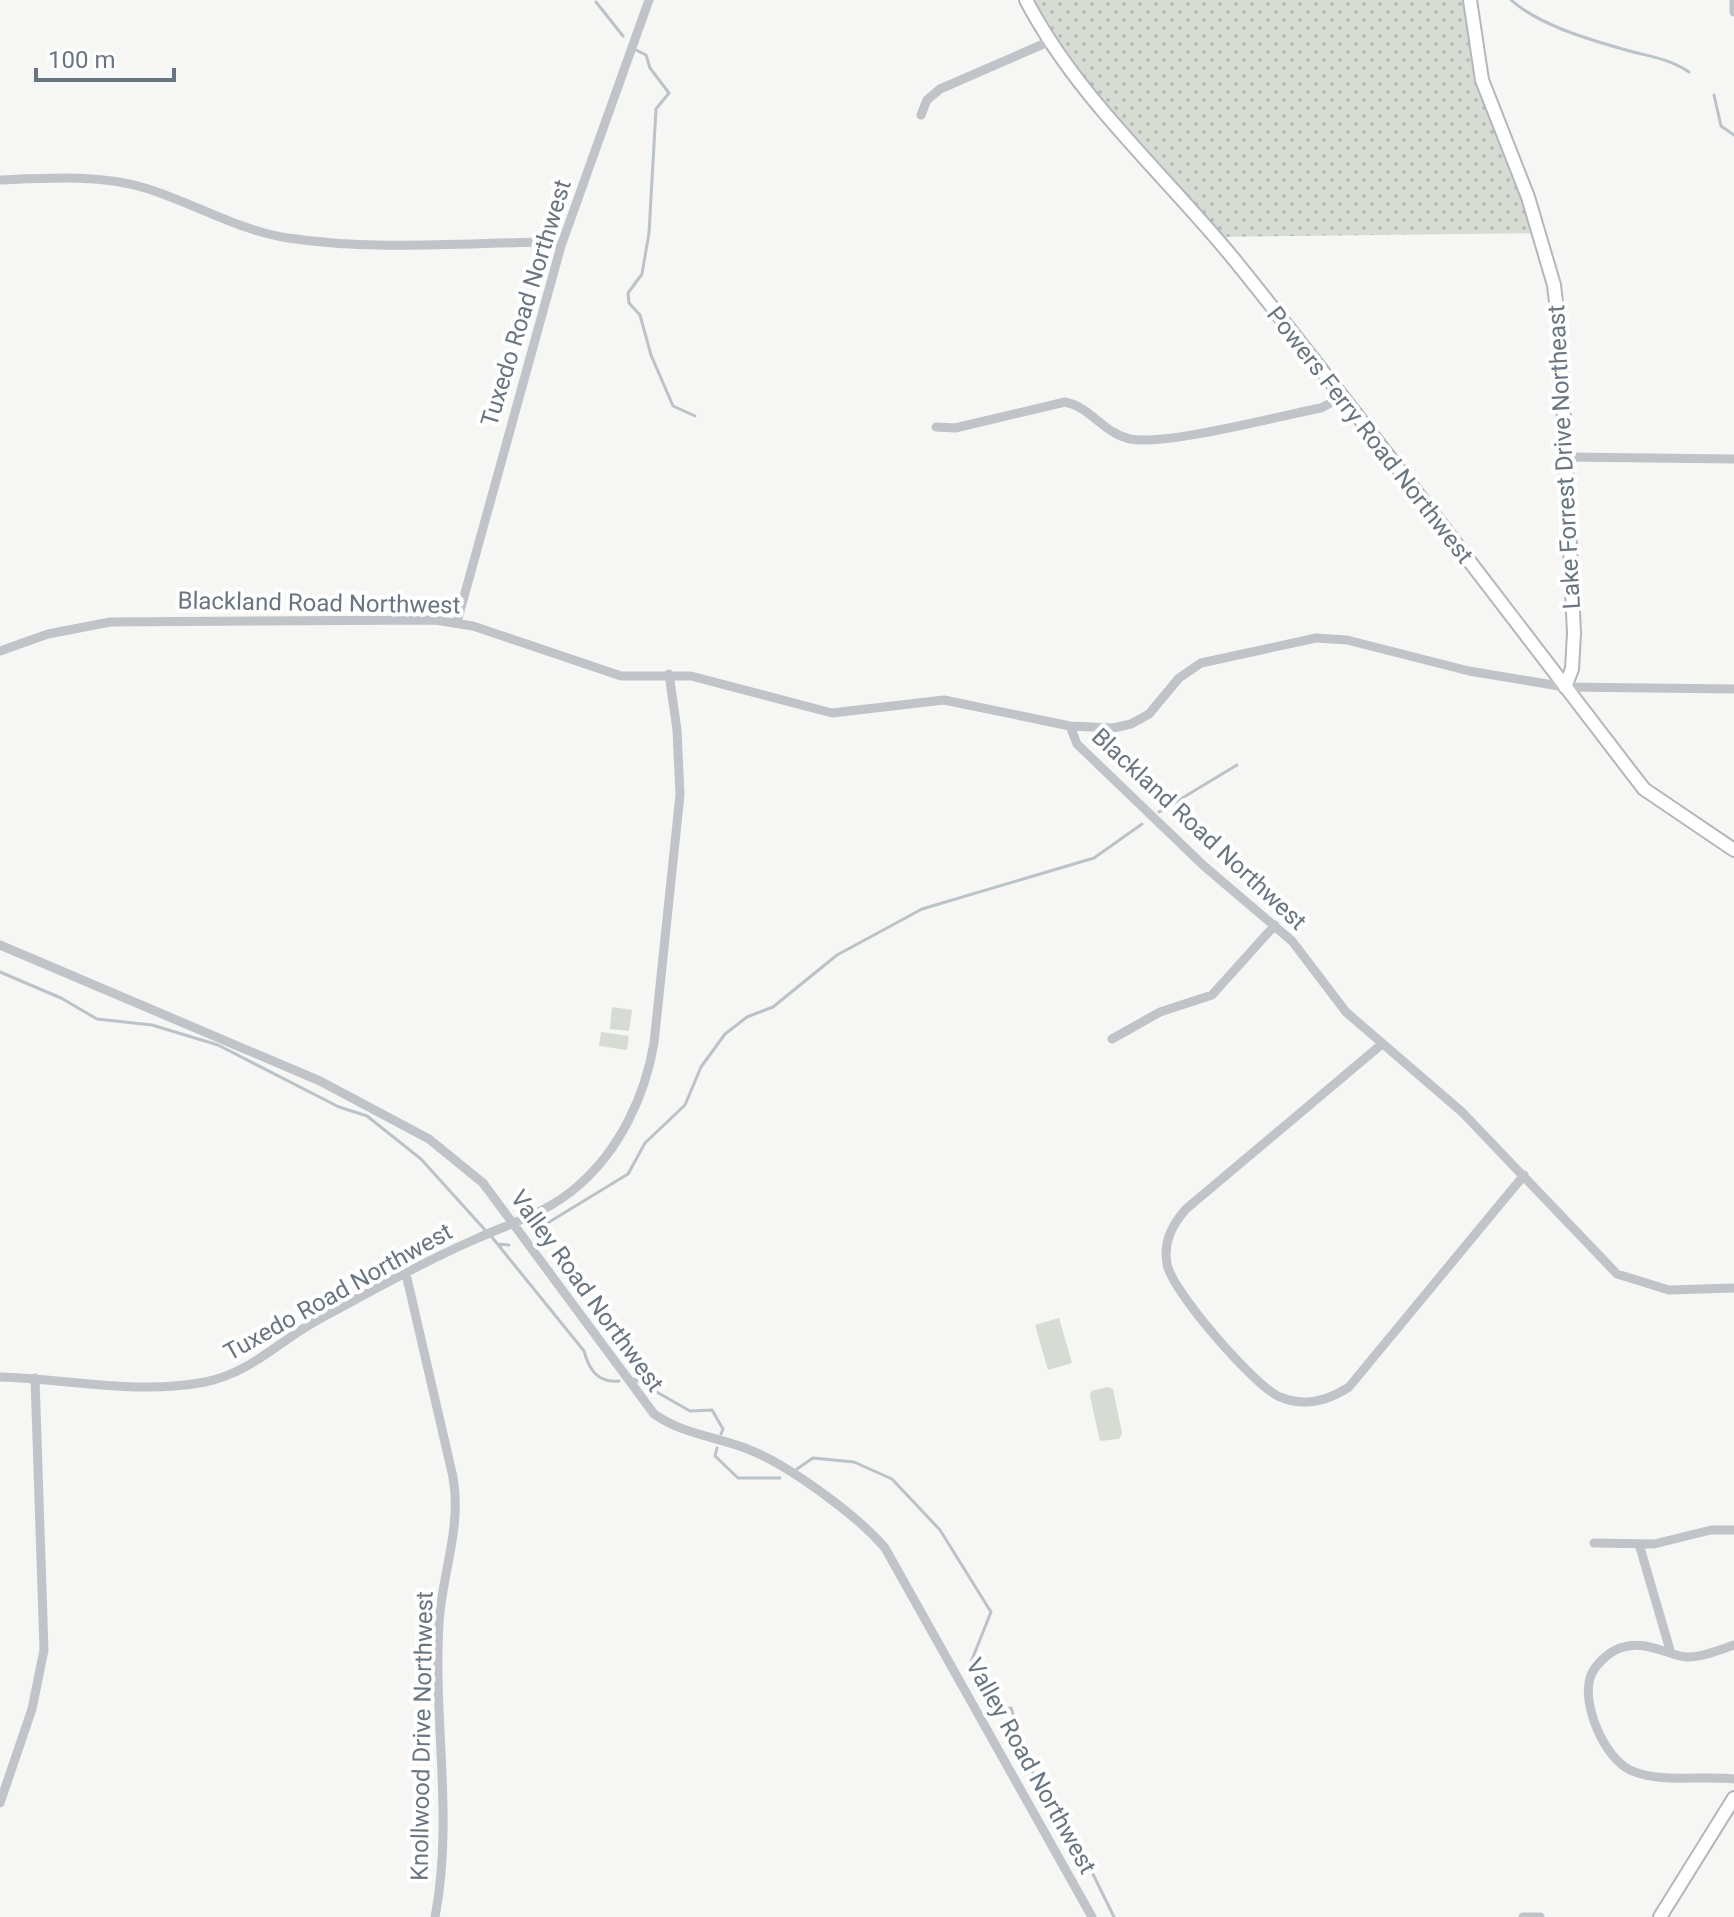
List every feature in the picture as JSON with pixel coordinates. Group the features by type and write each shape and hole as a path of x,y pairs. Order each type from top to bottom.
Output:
{"street":[{"name":"Tuxedo Road Northwest","path":"457,622 561,246 649,0"},
{"name":"Powers Ferry Road Northwest","path":"1026,0 1048,42 1076,82 1234,260 1644,789 1734,850"},
{"name":"Lake Forrest Drive Northeast","path":"1470,0 1482,80 1528,197 1554,285 1560,336 1574,633 1572,669 1565,687"},
{"path":"1734,2 1734,12"},
{"path":"921,115 927,100 940,89 1048,42"},
{"path":"0,180 127,183 183,201 251,230 289,238 356,244 549,242 561,246"},
{"path":"936,427 955,428 1065,402 1083,408 1116,434 1147,440 1321,408 1342,397"},
{"path":"1565,457 1734,459"},
{"name":"Blackland Road Northwest","path":"0,651 48,634 110,622 457,622 621,676 691,676 832,713 944,700 1070,726 1077,744 1204,866 1275,925 1305,956 1346,1012 1460,1110 1617,1274 1669,1290 1734,1288"},
{"path":"1070,726 1113,728 1131,724 1149,714 1179,678 1201,663 1316,638 1347,640 1469,671 1565,687 1734,689"},
{"name":"Tuxedo Road Northwest","path":"0,1377 146,1388 219,1378 250,1366 314,1322 561,1199 596,1168 632,1112 650,1069 680,795 677,730 669,674"},
{"path":"1112,1039 1160,1012 1212,995 1275,925"},
{"name":"Valley Road Northwest","path":"0,945 210,1033 376,1109 454,1157 483,1183 516,1224 654,1414 683,1431 743,1447 774,1462 861,1523 885,1548 1092,1917"},
{"path":"1382,1044 1186,1209 1169,1234 1166,1261 1174,1286 1260,1385 1281,1398 1304,1402 1327,1399 1349,1387 1524,1175"},
{"name":"Knollwood Drive Northwest","path":"406,1274 453,1477 457,1509 439,1622 445,1825 435,1917"},
{"path":"0,1803 32,1709 44,1650 35,1378"},
{"path":"1594,1543 1639,1544 1711,1530 1734,1530"},
{"path":"1639,1544 1670,1650"},
{"path":"1734,1645 1686,1656 1638,1645 1622,1647 1608,1654 1590,1677 1590,1699 1601,1734 1618,1761 1644,1775 1734,1779"},
{"path":"1660,1917 1734,1798"},
{"path":"1523,1917 1540,1917"}],"shaded area":[{"path":"1022,0 1472,0 1477,72 1541,233 1207,237 1052,52"},
{"path":"612,1007 632,1010 629,1031 610,1029"},
{"path":"601,1032 629,1036 627,1050 599,1046"},
{"path":"1059,1318 1072,1363 1048,1370 1035,1325"},
{"path":"1108,1387 1113,1389 1122,1433 1119,1439 1100,1441 1090,1396 1091,1391"}],"waterway":[{"path":"1511,0 1534,16 1562,29 1664,60 1689,72"},
{"path":"596,2 623,36"},
{"path":"636,50 646,55 650,68 669,93 656,109 649,233 642,274 628,293 629,303 640,315 651,355 673,406 695,416"},
{"path":"1714,95 1721,126 1734,135"},
{"path":"1159,812 1237,765"},
{"path":"541,1227 628,1174 645,1143 685,1105 701,1067 725,1034 747,1017 773,1007 837,955 922,909 1094,858 1142,824"},
{"path":"0,972 61,998 97,1019 152,1025 218,1045 339,1107 367,1116 421,1159 486,1231"},
{"path":"491,1236 584,1351 595,1374 605,1380 619,1381"},
{"path":"498,1244 509,1245"},
{"path":"634,1379 690,1411 712,1410 723,1429 721,1434"},
{"path":"717,1448 715,1456 738,1478 780,1478"},
{"path":"797,1469 813,1458 854,1462 892,1479 940,1530 991,1612 971,1662 995,1711 1011,1708 1015,1720 1008,1729 1061,1821 1067,1838 1087,1862 1114,1917"}]}
